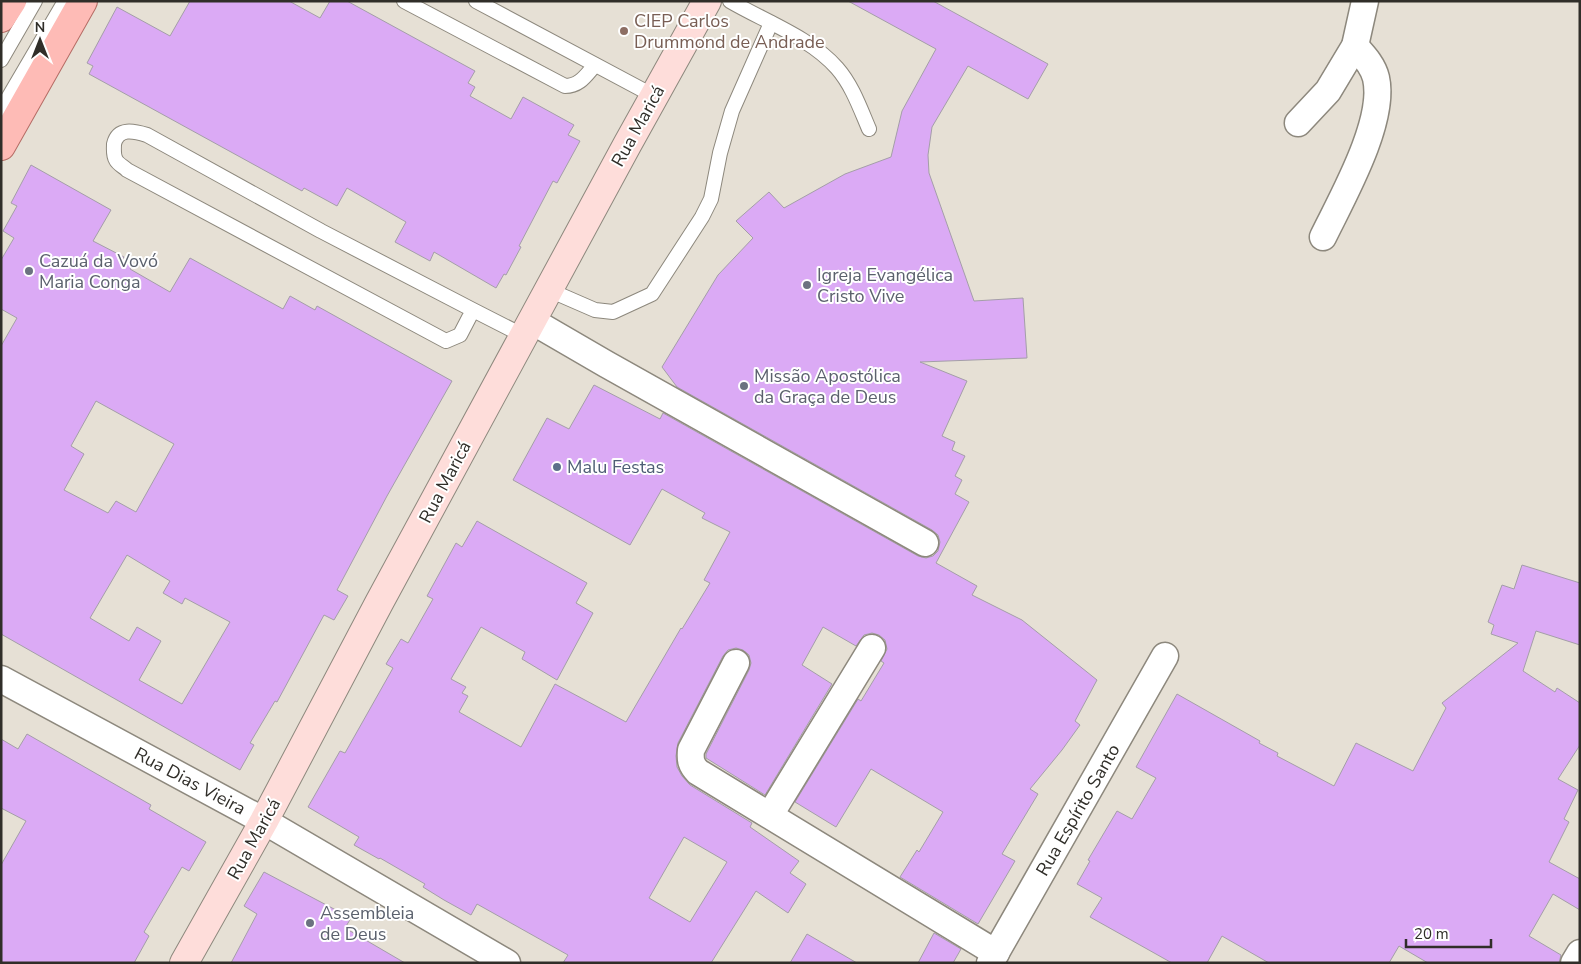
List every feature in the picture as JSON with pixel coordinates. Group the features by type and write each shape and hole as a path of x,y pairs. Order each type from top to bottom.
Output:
{"main road":[{"path":"1,18 12,1"},
{"path":"1,146 84,1"}],"street":[{"name":"Rua Maricá","path":"184,963 264,821 374,612 707,1"},
{"path":"1298,123 1328,91 1354,46 1365,1"},
{"path":"1323,236 1352,179 1373,124 1378,89 1375,75 1368,62 1354,46"},
{"path":"528,329 606,364 925,542"},
{"path":"770,815 872,648"},
{"name":"Rua Espírito Santo","path":"993,958 1165,656"},
{"path":"736,662 692,750 692,766 698,772 770,815 993,958"},
{"name":"Rua Dias Vieira","path":"1,679 264,821 507,963"},
{"path":"1574,963 1580,953"}],"lane":[{"path":"1,60 35,1"},
{"path":"1,110 65,1"},
{"path":"404,1 565,86 581,81 595,64"},
{"path":"476,1 654,96"},
{"path":"730,1 805,42 837,68 853,92 869,129"},
{"path":"549,290 595,310 613,312 652,294 711,200 720,153 732,111 770,23"},
{"path":"473,310 460,335 446,341 127,170 116,161 115,141 120,134 126,131 135,131 146,135 321,231 473,310 528,329"}],"building":[{"path":"190,1 289,1 320,18 330,1 347,1 475,71 468,83 475,87 470,96 511,119 523,97 574,125 568,135 580,141 557,183 553,181 519,246 521,247 506,275 504,274 496,288 434,252 430,261 395,242 406,222 347,188 337,206 304,188 302,191 89,74 93,66 87,63 117,7 170,36"},
{"path":"848,1 933,1 1048,64 1028,99 968,66 932,127 928,155 929,173 974,301 1023,298 1027,358 920,362 967,381 942,436 955,442 952,450 965,456 955,476 962,480 955,494 969,502 936,563 977,586 972,595 1022,620 1097,680 1075,721 1080,725 1030,789 1038,794 1002,854 1015,861 978,924 900,877 917,850 919,852 943,812 871,769 836,827 795,802 858,699 861,701 884,663 881,661 887,649 885,640 879,635 872,633 864,635 856,646 823,627 802,665 832,684 765,795 706,758 706,754 751,663 749,655 743,650 736,648 728,650 723,656 678,743 677,767 690,785 752,823 750,827 799,861 790,873 806,884 788,913 756,891 711,963 563,963 568,955 477,904 471,915 444,900 423,887 425,884 354,845 359,837 308,807 340,751 345,753 393,668 386,664 401,639 408,643 433,599 427,596 456,543 462,547 477,521 587,583 576,603 593,613 557,680 522,659 525,652 481,627 451,679 466,687 462,693 468,696 459,712 521,747 555,684 626,722 681,628 710,583 704,580 730,532 702,518 705,513 662,489 630,545 513,480 547,418 569,429 594,385 660,419 663,413 918,556 926,558 933,556 938,551 940,542 938,535 932,530 677,387 662,367 718,275 753,238 736,221 769,192 784,208 845,174 891,157 902,111 936,49","holes":["684,837 727,862 690,922 649,898"]},
{"path":"31,165 111,210 93,241 124,257 122,260 132,266 130,269 170,292 190,258 283,309 290,296 315,310 317,306 452,381 387,496 337,590 348,596 334,620 324,615 277,702 275,701 250,743 254,745 240,770 1,634 1,346 17,318 1,309 1,260 14,238 3,231 17,206 11,203","holes":["96,401 174,444 136,512 116,501 108,513 64,490 84,454 71,446","127,555 170,581 163,593 182,604 185,598 230,622 182,704 139,680 161,641 137,627 129,641 90,618"]},
{"path":"1522,565 1580,583 1580,645 1536,631 1523,671 1555,692 1557,688 1580,703 1580,745 1558,779 1578,790 1564,819 1569,822 1549,862 1580,879 1580,910 1553,894 1529,936 1561,955 1559,963 1428,963 1399,946 1389,963 1269,963 1222,936 1207,963 1172,963 1090,917 1102,898 1077,884 1090,861 1088,860 1117,811 1132,819 1156,778 1136,767 1177,694 1260,741 1259,743 1278,753 1277,756 1334,786 1356,743 1413,771 1446,708 1442,703 1518,643 1491,634 1494,625 1488,622 1502,585 1514,589"},
{"path":"27,734 151,805 149,809 206,842 189,871 182,867 144,932 149,936 134,963 1,963 1,865 26,821 1,808 1,739 18,749"},
{"path":"264,872 351,918 345,928 405,963 231,963 257,914 244,906"},
{"path":"934,933 961,949 953,963 918,963"},
{"path":"807,934 857,963 790,963"}],"place":[{"name":"CIEP Carlos Drummond de Andrade","path":"624,31"},
{"name":"Cazuá da Vovó Maria Conga","path":"29,271"},
{"name":"Igreja Evangélica Cristo Vive","path":"807,285"},
{"name":"Missão Apostólica da Graça de Deus","path":"744,386"},
{"name":"Malu Festas","path":"557,467"},
{"name":"Assembleia de Deus","path":"310,923"}]}
